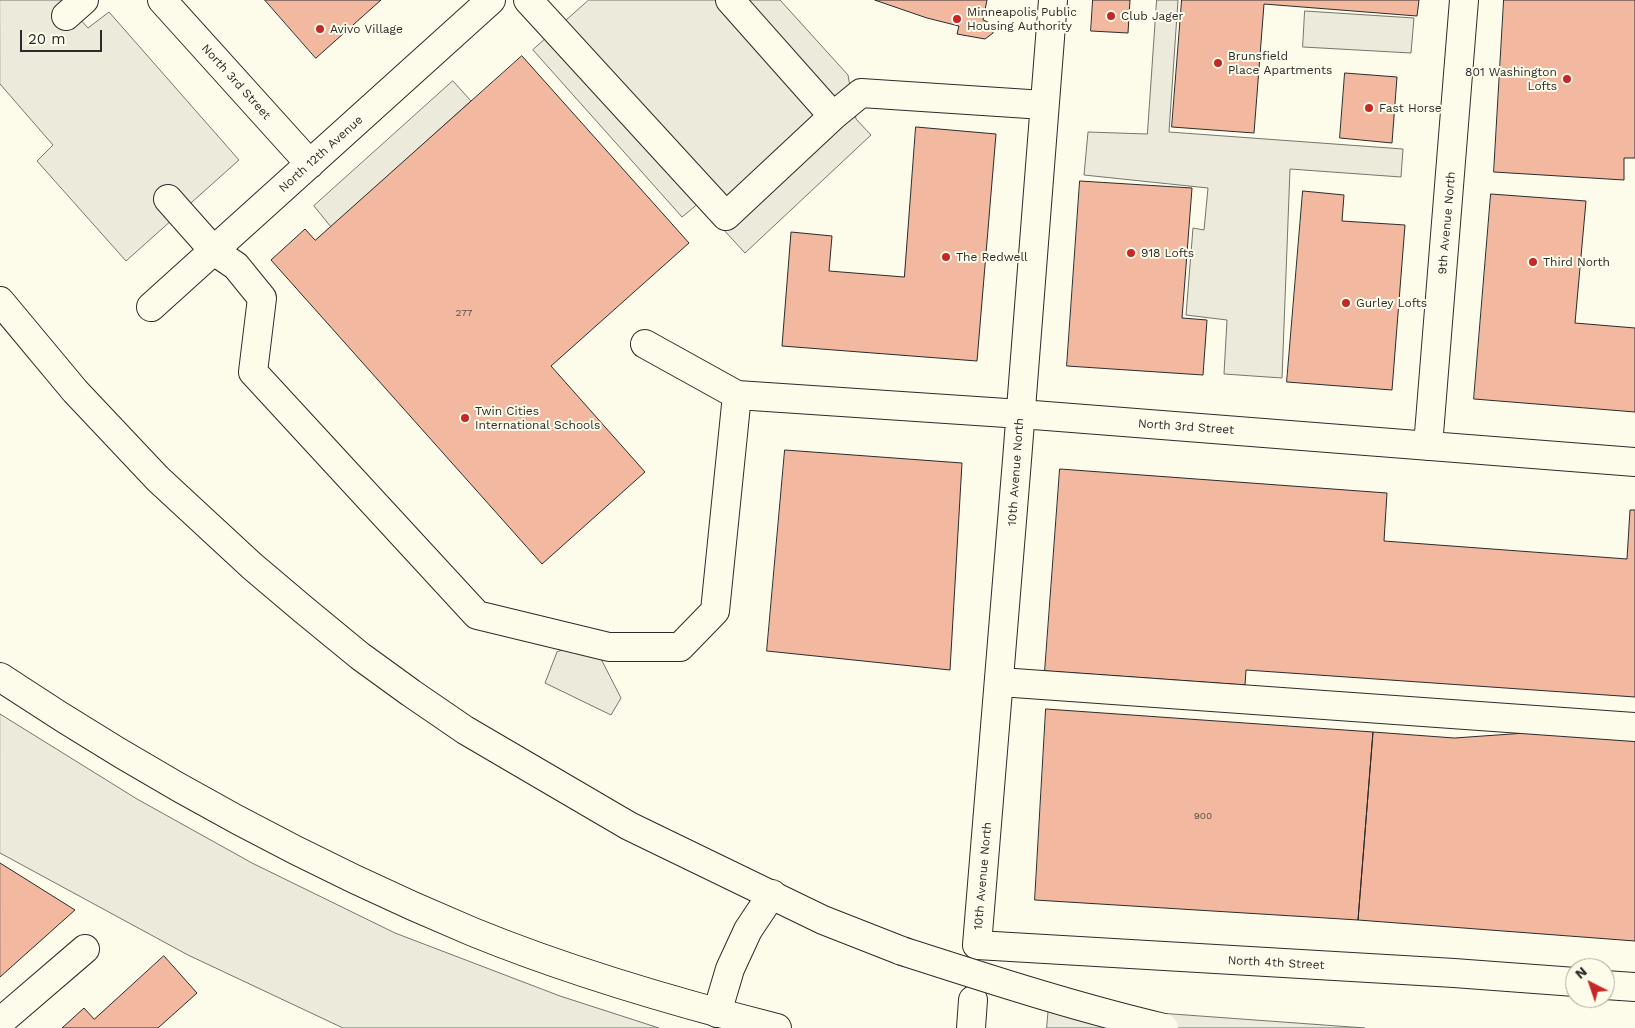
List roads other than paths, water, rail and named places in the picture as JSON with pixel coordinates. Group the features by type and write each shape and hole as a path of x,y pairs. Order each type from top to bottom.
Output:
{"main road":[{"name":"North 3rd Street","path":"162,0 310,164"},
{"name":"North 12th Avenue","path":"151,307 491,0"},
{"path":"528,0 726,216 833,116 861,93 1044,105"},
{"path":"730,0 833,116"},
{"name":"10th Avenue North","path":"977,945 1000,682 1052,0"},
{"name":"9th Avenue North","path":"1428,446 1464,0"},
{"path":"168,199 214,251 236,266 262,298 252,372 477,615 609,647 680,647 714,611 737,396 646,344"},
{"path":"0,301 75,391 158,479 252,566 360,656 466,730 654,838 823,920 902,951 1018,989 1164,1028"},
{"name":"North 3rd Street","path":"737,396 1021,414 1635,462"},
{"path":"0,677 86,734 182,790 280,844 310,858 474,932 559,964 655,995 777,1028"},
{"path":"1000,682 1635,727"},
{"path":"717,1013 730,969 748,930 772,894"},
{"name":"North 4th Street","path":"977,945 1565,981"},
{"path":"0,1022 85,949"},
{"path":"1615,985 1635,987"},
{"path":"971,1028 973,1000"}],"place":[{"name":"Club Jager","path":"1111,16"},
{"name":"Minneapolis Public Housing Authority","path":"957,19"},
{"name":"Avivo Village","path":"320,29"},
{"name":"Brunsfield Place Apartments","path":"1218,63"},
{"name":"801 Washington Lofts","path":"1567,79"},
{"name":"Fast Horse","path":"1369,108"},
{"name":"918 Lofts","path":"1131,253"},
{"name":"The Redwell","path":"946,257"},
{"name":"Third North","path":"1533,262"},
{"name":"Gurley Lofts","path":"1346,303"},
{"name":"Twin Cities International Schools","path":"465,418"}]}
